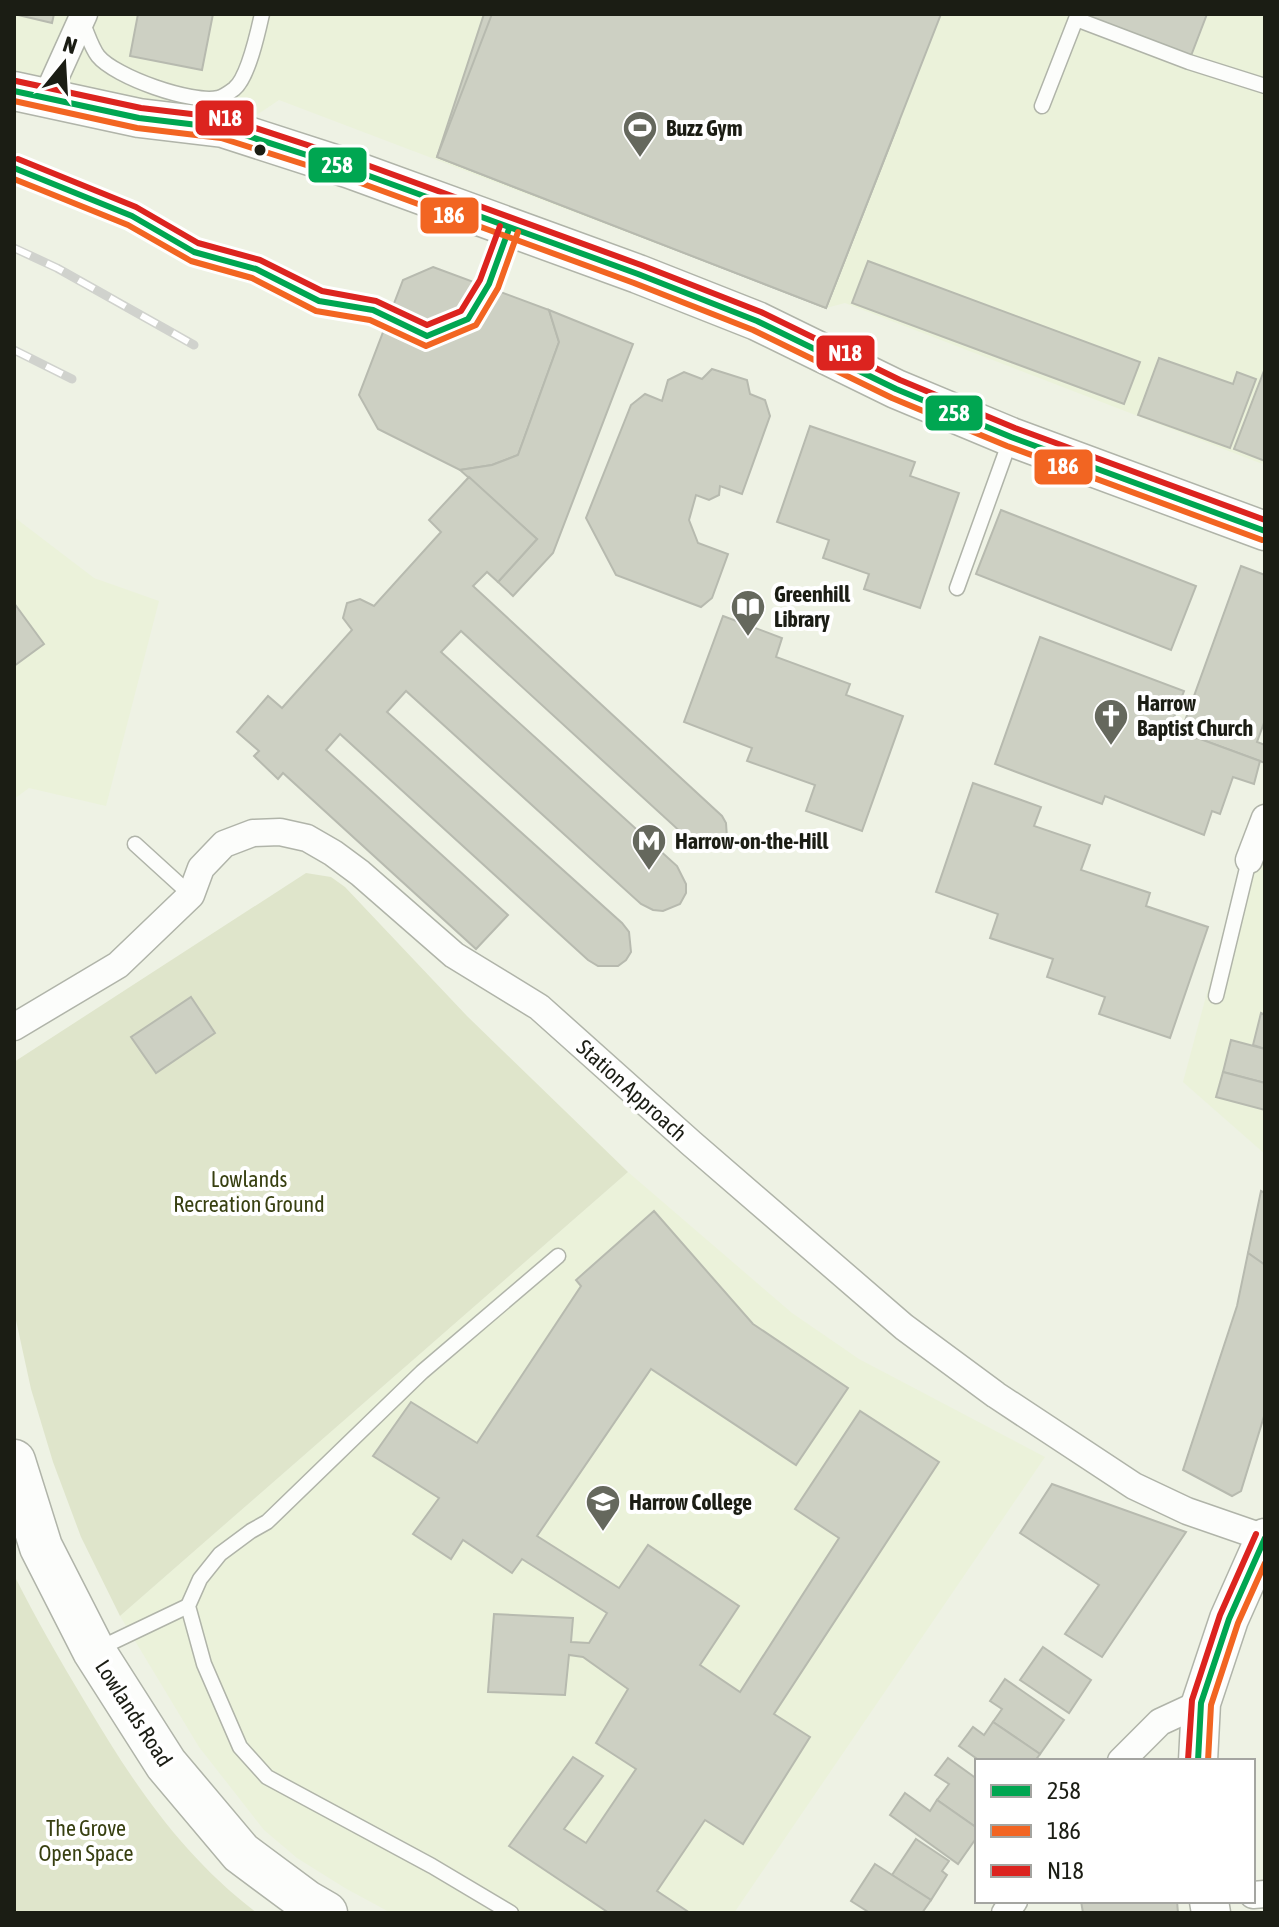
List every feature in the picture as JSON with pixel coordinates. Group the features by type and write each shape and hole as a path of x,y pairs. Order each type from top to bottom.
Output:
{"main road":[{"path":"30,95 139,118 223,128 350,169 757,321 896,389 1011,437 1265,531"},
{"name":"Lowlands Road","path":"14,1461 41,1547 94,1651 166,1764 241,1853 326,1913"},
{"path":"1198,1759 1201,1703 1229,1619 1265,1538"}],"street":[{"path":"30,95 83,18"},
{"path":"1249,860 1265,818"},
{"name":"Station Approach","path":"14,1027 118,965 191,895 201,868 224,844 253,833 280,832 307,838 360,873 454,955 539,1007 904,1327 996,1395 1134,1486 1187,1511 1265,1538"},
{"path":"1123,1759 1160,1722 1201,1703"}],"lane":[{"path":"83,18 98,56 123,76 160,89 219,98 238,87 255,44 262,14"},
{"path":"1042,106 1076,19 1189,62 1265,86"},
{"path":"14,168 132,216 194,252 256,269 319,301 373,310 390,318"},
{"path":"489,284 509,229"},
{"path":"957,588 1011,437"},
{"path":"135,844 191,895"},
{"path":"1216,996 1249,860"},
{"path":"511,1913 432,1866 267,1777 240,1747 204,1664 188,1606 200,1579 220,1554 267,1522 422,1372 558,1256"},
{"path":"94,1651 188,1606"}],"shaded area":[{"path":"14,14 1265,14 1265,465 845,303 826,308 279,100 243,124 14,70"},
{"path":"14,517 94,578 159,601 106,806 29,788 14,799"},
{"path":"1245,851 1265,856 1265,1154 1183,1082"},
{"name":"Harrow College","path":"628,1172 792,1313 859,1359 1045,1457 734,1913 391,1913 297,1858 264,1830 199,1747 120,1616"}],"green space":[{"name":"Lowlands Recreation Ground","path":"306,873 331,877 345,887 467,1016 628,1172 120,1616 81,1537 53,1462 31,1389 14,1311 14,1062"},
{"name":"The Grove Open Space","path":"14,1575 103,1732 140,1789 205,1867 257,1913 14,1913"}],"building":[{"path":"14,14 54,14 52,23"},
{"path":"138,14 213,14 202,70 130,56"},
{"path":"484,14 669,14 662,30 899,122 826,308 437,157"},
{"path":"492,14 941,14 826,308 437,157"},
{"path":"1066,14 1207,14 1189,61"},
{"path":"868,261 1140,362 1124,404 852,303"},
{"path":"433,267 549,310 559,342 518,455 492,465 460,470 378,429 359,395 403,280"},
{"path":"549,310 633,344 553,553 513,596 498,582 537,539 460,470 492,465 518,455 559,342"},
{"path":"1159,358 1233,384 1237,372 1256,379 1230,448 1138,415"},
{"path":"1265,368 1265,461 1234,449"},
{"path":"712,369 747,380 750,394 765,400 770,416 742,494 720,486 719,495 709,500 696,495 689,520 698,543 728,554 712,598 701,607 616,575 586,518 631,405 645,394 662,401 668,380 684,372 702,379"},
{"path":"810,426 915,462 910,476 959,493 920,608 864,589 869,574 823,558 829,540 777,522"},
{"path":"469,477 537,539 498,582 487,572 473,586 722,816 727,838 723,845 713,850 696,846 461,631 441,652 677,866 686,884 686,893 680,904 663,911 641,904 406,691 387,712 622,923 629,932 631,952 618,966 598,966 588,960 340,734 326,750 508,915 476,949 283,773 278,779 254,756 259,751 237,732 268,696 282,708 352,630 343,618 347,603 360,599 374,606 441,532 429,520"},
{"path":"1001,510 1196,586 1171,650 976,574"},
{"path":"1241,566 1265,575 1265,720 1257,742 1265,745 1265,763 1181,732"},
{"path":"14,603 44,644 14,666"},
{"path":"723,616 782,638 776,657 850,684 846,695 903,716 862,831 806,811 815,785 747,761 752,748 684,722"},
{"name":"Harrow Baptist Church","path":"1040,637 1184,691 1170,728 1260,761 1254,784 1233,777 1220,814 1212,811 1204,835 1105,796 1102,804 995,764"},
{"path":"973,783 1041,807 1034,826 1090,845 1081,870 1150,893 1146,906 1208,927 1170,1038 1099,1014 1105,997 1047,977 1053,959 990,938 998,914 936,892"},
{"path":"191,997 215,1033 156,1073 131,1037"},
{"path":"1261,1013 1265,1015 1265,1049 1253,1045"},
{"path":"1231,1040 1265,1049 1265,1083 1223,1072"},
{"path":"1223,1072 1265,1083 1265,1110 1216,1097"},
{"path":"1261,1191 1265,1193 1265,1265 1248,1253"},
{"path":"654,1211 753,1324 848,1388 796,1465 651,1369 537,1536 619,1588 648,1545 739,1606 700,1665 740,1692 839,1538 795,1509 860,1411 939,1462 774,1714 810,1737 743,1844 705,1820 657,1891 690,1913 609,1913 509,1846 573,1757 603,1776 564,1829 586,1843 636,1769 596,1743 628,1689 583,1657 569,1655 565,1695 488,1692 494,1614 573,1618 571,1642 589,1643 607,1613 522,1559 512,1573 463,1540 451,1559 413,1534 439,1498 373,1456 411,1402 477,1443 581,1286 576,1280"},
{"path":"1248,1253 1265,1265 1265,1413 1241,1491 1232,1496 1183,1470 1237,1306"},
{"path":"1052,1484 1186,1532 1102,1657 1065,1634 1099,1585 1020,1533"},
{"path":"1043,1647 1091,1680 1069,1713 1020,1680"},
{"path":"1005,1679 1064,1720 1040,1754 993,1722 1002,1709 990,1701"},
{"path":"993,1722 1040,1754 1036,1759 977,1759 959,1746 973,1727 984,1735"},
{"path":"948,1758 975,1778 975,1827 937,1800 949,1784 935,1775"},
{"path":"905,1793 930,1811 937,1800 975,1827 975,1840 958,1864 890,1815"},
{"path":"916,1839 949,1861 942,1871 947,1875 931,1900 892,1875"},
{"path":"875,1864 931,1900 922,1913 870,1913 851,1901"},
{"path":"1081,1903 1177,1903 1178,1913 1083,1913"}],"railway":[{"path":"14,248 57,268 194,345"},
{"path":"14,350 72,379"}],"transit line":[{"name":"N18","path":"16,81 141,108 225,118 353,160 761,312 900,380 1015,428 1265,520"},
{"name":"258","path":"14,91 139,118 223,128 350,169 757,321 896,389 1011,437 1265,531"},
{"name":"186","path":"14,101 137,128 221,138 347,178 753,330 892,398 1007,446 1262,540"},
{"name":"N18","path":"18,159 136,207 198,243 260,260 322,291 376,301 427,325 461,311 480,280 500,226"},
{"name":"258","path":"14,168 132,216 194,252 256,269 319,301 373,310 427,336 468,319 489,284 509,229"},
{"name":"186","path":"14,179 128,225 191,261 252,278 316,311 370,320 426,346 476,325 498,288 518,232"},
{"name":"N18","path":"1188,1759 1192,1700 1220,1615 1256,1534"},
{"name":"258","path":"1198,1759 1201,1703 1229,1619 1265,1538"},
{"name":"186","path":"1208,1759 1211,1705 1238,1623 1265,1563"}],"place":[{"name":"Buzz Gym","path":"640,159"},
{"name":"Greenhill Library","path":"748,638"},
{"name":"Harrow Baptist Church","path":"1111,747"},
{"name":"Harrow-on-the-Hill","path":"649,872"},
{"name":"Harrow College","path":"603,1533"}]}
